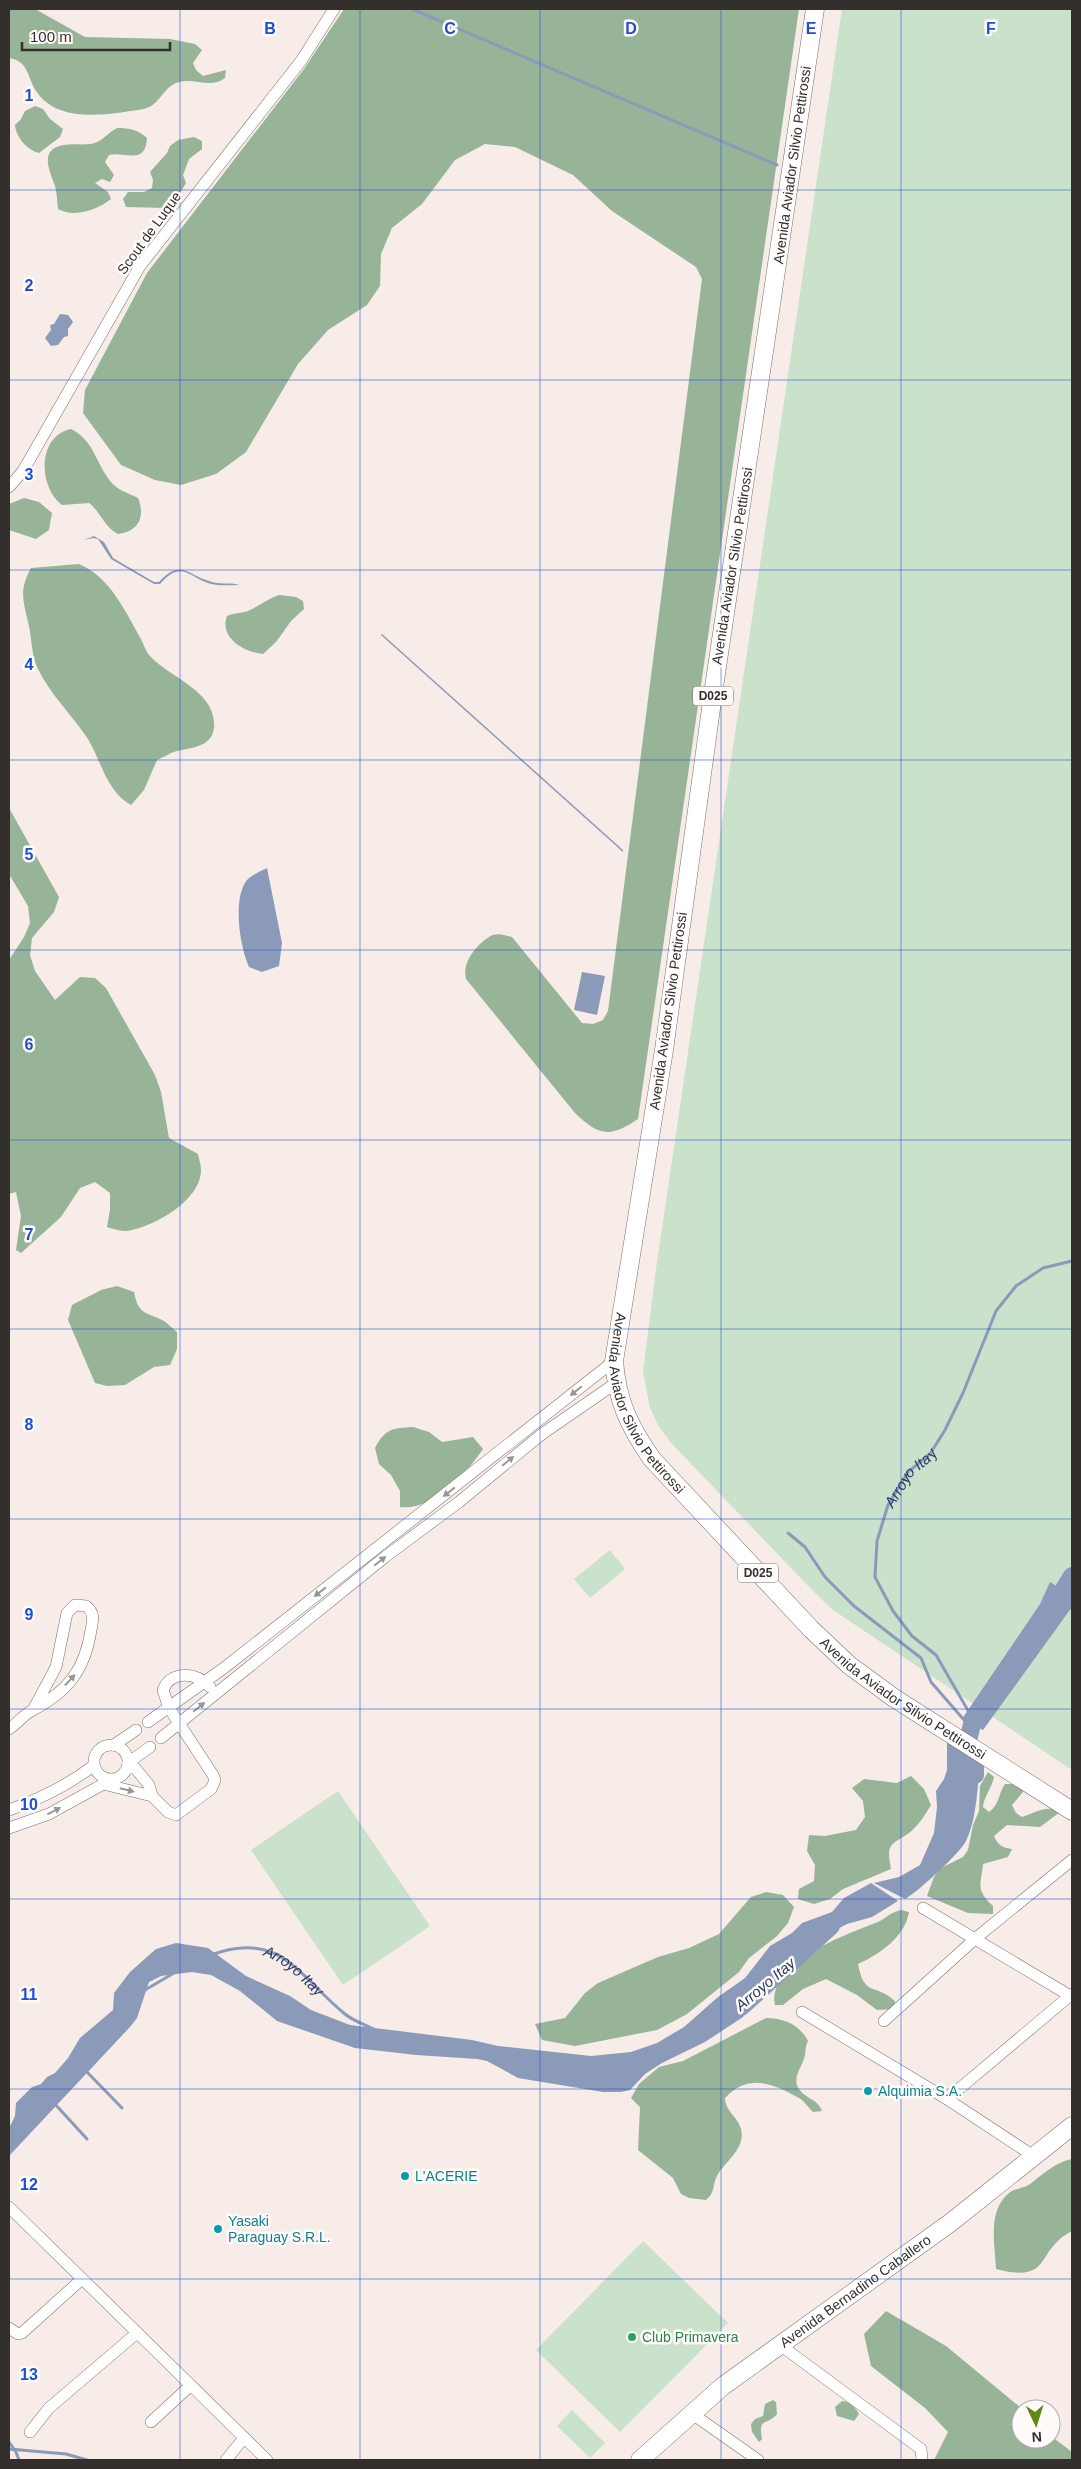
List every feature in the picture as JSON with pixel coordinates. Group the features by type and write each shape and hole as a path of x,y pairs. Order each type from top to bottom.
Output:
{"main road":[{"name":"Avenida Aviador Silvio Pettirossi","path":"815,9 713,694 664,1050 614,1361 616,1383 632,1430 652,1459 811,1629 849,1665 894,1698 1072,1812"},
{"name":"Avenida Bernadino Caballero","path":"640,2460 723,2386 950,2223 1072,2126"}],"street":[{"name":"Scout de Luque","path":"9,487 23,471 140,266 301,61 334,9"},
{"path":"148,1722 205,1682 614,1361"},
{"path":"161,1738 542,1434 616,1383"},
{"path":"339,1577 348,1587"},
{"path":"9,1728 54,1696 76,1674 84,1661 93,1621 93,1614 86,1606 75,1604 67,1613 56,1667 33,1710"},
{"path":"93,1766 98,1775 107,1782 152,1796 168,1812 176,1815 214,1785 213,1775 169,1708 163,1690 167,1681 173,1676 198,1677 216,1694"},
{"path":"9,1810 50,1794 73,1782 93,1766 96,1752 104,1746 114,1745 136,1730"},
{"path":"114,1745 123,1750 128,1766"},
{"path":"9,1828 49,1814 121,1776 128,1766 150,1747"},
{"path":"128,1766 135,1768 149,1785 152,1796"},
{"path":"884,2021 976,1938 1072,1860"},
{"path":"923,1908 1071,1996 947,2099"},
{"path":"802,2012 947,2099 1035,2157"},
{"path":"9,2207 267,2460"},
{"path":"9,2328 18,2334 22,2333 82,2279"},
{"path":"30,2432 50,2408 137,2333"},
{"path":"780,2345 921,2455"},
{"path":"151,2422 190,2386"},
{"path":"691,2413 758,2460"},
{"path":"226,2460 244,2438"}],"green space":[{"path":"9,9 35,9 85,37 170,39 195,44 202,50 193,63 196,70 203,76 226,70 225,78 213,83 183,81 176,83 167,89 154,104 144,109 86,115 58,109 46,102 36,91 24,66 20,62 9,58"},
{"path":"344,9 799,9 638,1119 612,1132 598,1130 583,1121 575,1113 466,979 465,973 471,955 489,937 500,934 512,937 582,1023 593,1024 603,1020 608,1011 702,279 696,267 612,211 573,175 515,147 485,144 455,160 422,204 392,228 381,254 380,286 367,305 328,330 298,364 246,452 216,474 181,485 155,480 121,465 83,413 85,390 147,273 304,69"},
{"path":"842,9 1072,9 1072,1770 833,1610 673,1445 659,1427 650,1408 643,1372 656,1269"},
{"path":"35,106 43,109 50,119 63,129 60,137 39,153 30,149 23,142 17,134 15,125 25,111"},
{"path":"117,128 134,130 147,138 143,152 139,155 109,155 105,162 114,175 110,182 102,179 95,183 108,192 111,199 86,212 71,213 58,209 56,189 48,161 51,151 56,147 64,145 95,143"},
{"path":"194,137 202,141 202,149 189,159 183,175 186,183 173,205 165,208 126,207 123,199 128,192 144,192 152,188 153,180 150,172 167,153 170,146 178,140"},
{"path":"71,429 85,439 114,485 120,490 138,498 141,511 140,517 135,527 131,530 118,534 109,527 89,503 62,505 54,497 45,475 47,451 52,441 60,434"},
{"path":"24,498 39,502 52,513 49,530 36,539 9,530 9,504"},
{"path":"79,564 100,577 116,596 150,656 191,686 208,704 213,715 214,728 208,740 203,744 171,753 157,760 144,790 131,805 110,784 88,739 42,677 34,656 23,595 27,576 31,568"},
{"path":"279,595 296,597 303,601 304,609 291,621 276,642 263,654 241,647 230,637 225,624 227,616 247,611"},
{"path":"9,808 59,897 54,912 32,938 30,955 35,971 55,1000 80,977 95,978 106,988 155,1075 161,1092 169,1138 198,1154 201,1170 199,1181 193,1192 173,1211 149,1225 126,1231 107,1227 110,1193 95,1182 80,1188 61,1217 21,1253 16,1250 21,1216 16,1192 9,1194 9,960 24,937 30,923 28,906 9,874"},
{"path":"117,1286 134,1292 138,1305 144,1312 164,1321 177,1332 177,1349 170,1365 154,1367 125,1385 107,1386 95,1383 68,1320 72,1305 101,1290"},
{"path":"413,1427 429,1432 442,1442 473,1437 483,1449 468,1469 448,1489 424,1503 412,1507 400,1507 400,1491 391,1475 379,1464 375,1448 386,1433 394,1429"},
{"path":"610,1550 625,1569 590,1598 574,1579"},
{"path":"988,1772 994,1777 983,1807 989,1812 995,1806 1005,1784 1022,1784 1023,1792 1012,1805 1016,1813 1022,1817 1046,1809 1060,1812 1040,1827 1007,1825 994,1836 1001,1846 1012,1849 1008,1857 983,1864 980,1887 987,1900 993,1906 993,1914 968,1913 927,1896 934,1877 941,1868 963,1857 968,1850 973,1825 979,1811 980,1786"},
{"path":"911,1776 924,1789 931,1805 915,1827 891,1846 889,1854 891,1869 843,1889 830,1899 814,1904 798,1899 799,1889 814,1881 815,1865 807,1851 809,1835 825,1836 856,1830 865,1817 863,1801 852,1788 864,1779 897,1783"},
{"path":"338,1791 430,1926 343,1985 251,1850"},
{"path":"766,1892 783,1895 794,1907 788,1923 777,1936 749,1958 739,1972 687,2014 657,2030 575,2046 542,2040 535,2024 565,2018 585,1993 598,1983 658,1957 689,1948 719,1934 751,1897"},
{"path":"901,1910 909,1912 907,1921 897,1937 883,1950 858,1964 860,1974 867,1985 895,2001 894,2009 877,2010 857,1995 826,1979 803,1989 783,2005 775,2005 776,1990 783,1976 796,1963 830,1942"},
{"path":"766,2018 785,2021 805,2035 808,2041 797,2075 797,2085 805,2095 817,2103 822,2111 813,2112 801,2099 770,2085 752,2083 734,2090 725,2098 727,2107 741,2129 742,2136 738,2149 717,2176 712,2192 706,2200 689,2198 681,2194 673,2178 638,2150 640,2107 631,2098 639,2084 659,2067 683,2061"},
{"path":"1072,2159 1072,2231 1052,2247 1036,2269 1027,2272 1014,2272 996,2269 994,2228 995,2218 1002,2200 1011,2191 1027,2186 1055,2166"},
{"name":"Club Primavera","path":"643,2241 728,2323 620,2432 536,2350"},
{"path":"886,2311 946,2346 1011,2400 1011,2449 1061,2449 1061,2444 1072,2452 1072,2460 934,2460 948,2432 925,2408 871,2366 864,2334"},
{"path":"773,2400 776,2402 777,2414 762,2424 762,2439 759,2442 752,2432 751,2424 755,2419 763,2416 765,2404"},
{"path":"842,2401 850,2404 858,2412 859,2414 854,2421 837,2416 835,2407"},
{"path":"572,2410 605,2443 590,2458 557,2426"}],"water":[{"path":"60,314 68,315 73,322 68,329 68,336 64,337 58,345 51,346 45,338 51,330 50,325 54,324"},
{"path":"94,536 104,542 113,558 154,582 159,582 173,571 179,570 212,582 239,585 211,584 180,571 174,572 160,584 154,584 111,559 98,539 84,540"},
{"path":"381,635 623,850 623,852"},
{"path":"267,868 282,943 279,966 262,972 249,967 240,936 239,911 242,888 247,880"},
{"path":"582,972 605,976 597,1015 574,1010"},
{"path":"1050,1582 1072,1596 1072,1607 983,1730 962,1719 1040,1604"},
{"path":"947,1742 980,1764 976,1803 970,1832 962,1847 947,1863 929,1881 905,1899 874,1883 899,1877 920,1865 934,1833 937,1807 936,1791 944,1779 947,1770"},
{"path":"871,1883 898,1901 872,1917 847,1924 796,1951 769,1974 743,2017 705,2042 662,2063 645,2074 630,2090 621,2092 603,2092 518,2078 487,2061 477,2059 355,2048 277,2021 240,1991 211,1975 192,1972 161,1976 149,1982 137,2018 130,2027 9,2156 9,2128 15,2116 16,2103 32,2087 41,2084 47,2077 55,2073 68,2058 80,2038 113,2010 114,1993 130,1972 156,1949 176,1943 208,1948 246,1976 290,1996 311,2010 350,2025 472,2040 498,2046 591,2056 631,2052 657,2043 684,2027 718,1997 745,1978 770,1946 792,1933 802,1923 832,1912 844,1898"}],"waterway":[{"path":"412,9 777,165"},
{"name":"Arroyo Itay","path":"970,1714 936,1655 912,1636 893,1611 875,1577 877,1541 888,1505 908,1472 930,1454 945,1430 963,1393 996,1311 1016,1286 1043,1268 1072,1261"},
{"path":"788,1533 805,1547 825,1577 854,1606 921,1658 931,1682 971,1728"},
{"name":"Arroyo Itay","path":"1051,1610 1072,1576"},
{"name":"Arroyo Itay","path":"975,1775 975,1767 965,1753 973,1720 985,1705"},
{"name":"Arroyo Itay","path":"741,2007 831,1926"},
{"name":"Arroyo Itay","path":"211,1955 235,1949 255,1948 272,1952 301,1972 348,2016 375,2030"},
{"name":"Arroyo Itay","path":"145,1990 174,1973"},
{"path":"86,2071 122,2108"},
{"path":"54,2103 87,2139"},
{"name":"Arroyo Itay","path":"9,2442 19,2460"},
{"name":"Arroyo Itay","path":"9,2449 66,2454 87,2460"}],"place":[{"name":"Alquimia S.A.","path":"868,2091"},
{"name":"L'ACERIE","path":"405,2176"},
{"name":"Yasaki Paraguay S.R.L.","path":"218,2229"},
{"name":"Club Primavera","path":"632,2337"}]}
